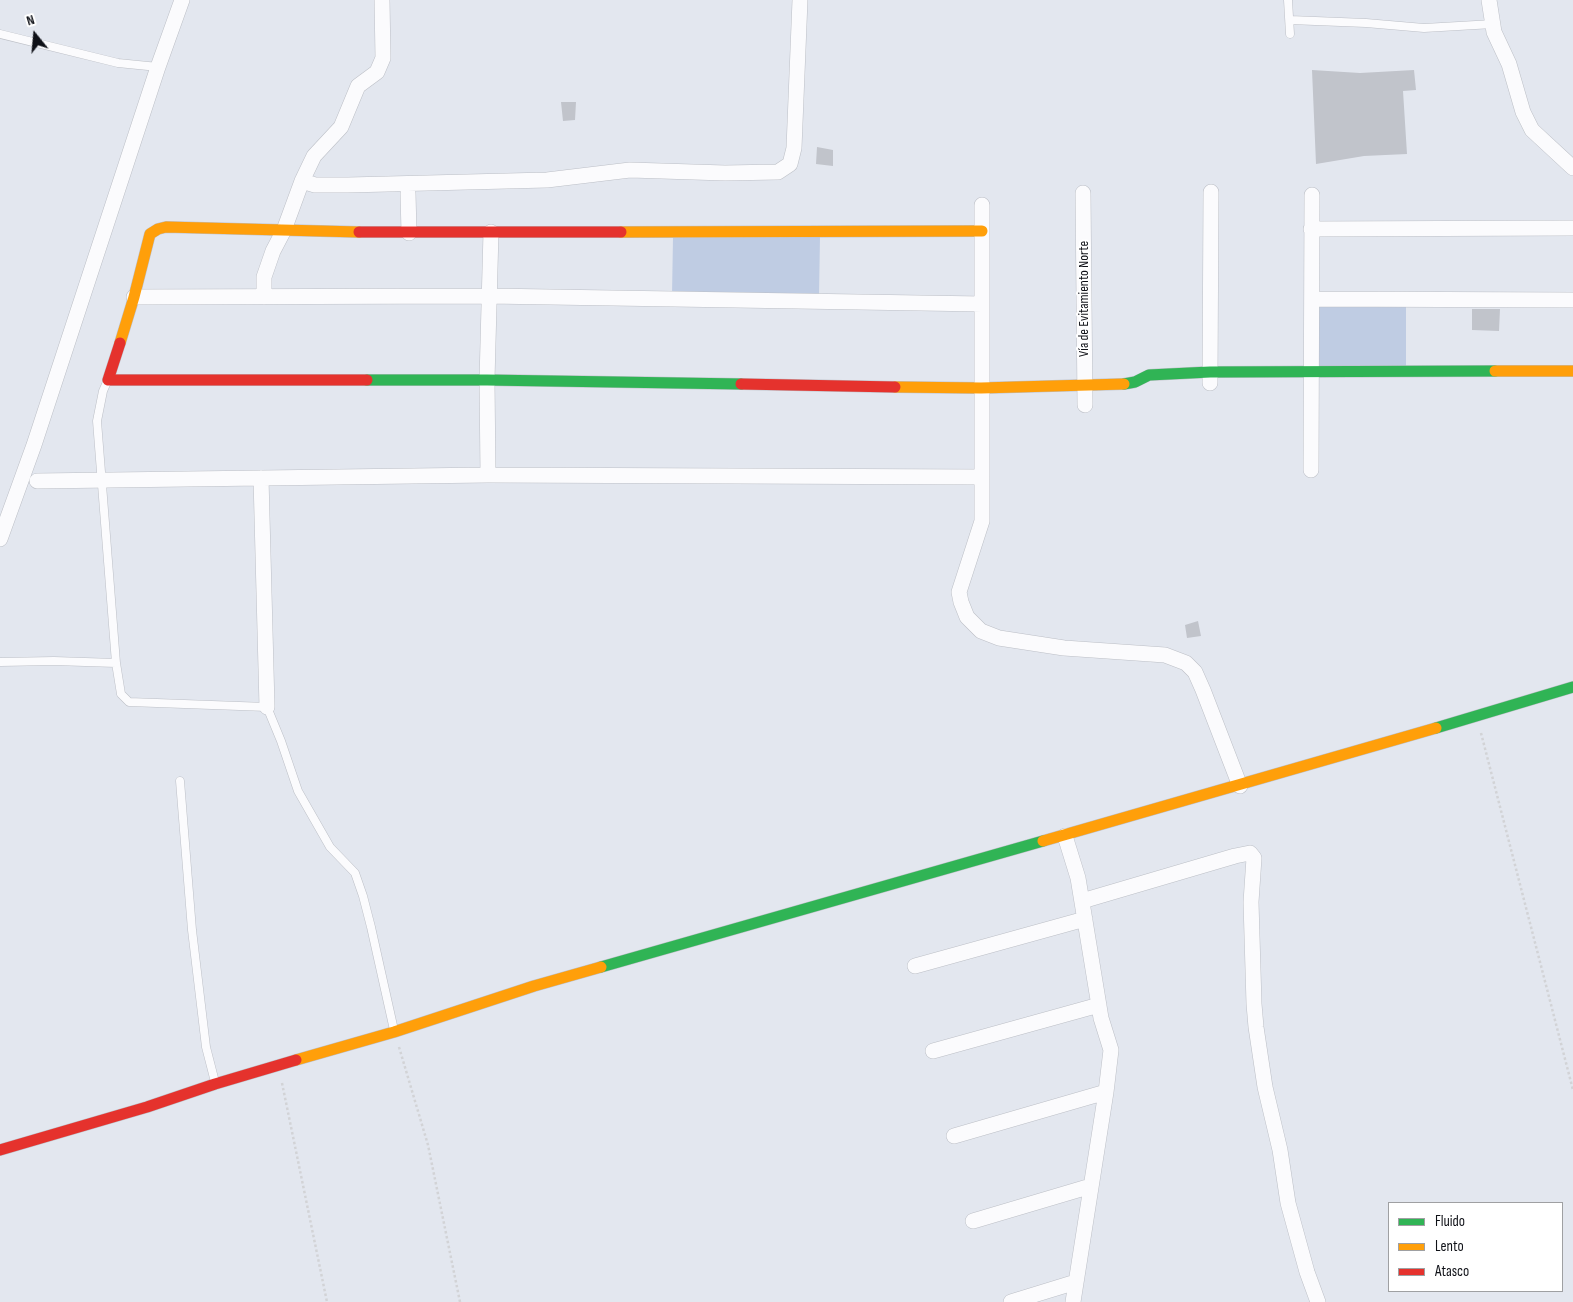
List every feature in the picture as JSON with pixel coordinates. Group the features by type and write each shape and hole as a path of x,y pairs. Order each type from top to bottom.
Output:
{"street":[{"path":"0,539 40,426 158,67 182,0"},
{"path":"264,297 264,277 302,181 314,156 341,127 358,86 377,72 383,58 382,0"},
{"path":"302,181 315,185 348,185 547,180 630,170 726,173 778,172 790,164 794,148 800,0"},
{"path":"1489,0 1494,32 1509,64 1524,112 1532,130 1573,168"},
{"path":"1210,378 1211,192"},
{"path":"408,193 409,233"},
{"name":"Vía de Evitamiento Norte","path":"1083,193 1085,405"},
{"path":"1311,470 1312,195"},
{"path":"982,205 982,521 959,592 967,617 981,630 999,638 1064,648 1165,655 1186,663 1195,672 1203,690 1240,786"},
{"path":"982,230 409,233 166,227 150,234 134,297 108,380 487,380 981,388 1122,385 1135,382 1149,375 1210,378 1312,372 1573,371"},
{"path":"1311,228 1573,228"},
{"path":"488,475 487,380 491,232"},
{"path":"134,297 489,296 982,304"},
{"path":"1312,299 1573,300"},
{"path":"37,481 488,475 981,477"},
{"path":"261,478 267,707"},
{"path":"0,1150 147,1107 215,1084 394,1032 534,986 1240,786 1573,687"},
{"path":"1065,836 1078,878 1101,1018 1111,1050 1073,1302"},
{"path":"1082,901 1235,856 1250,853 1254,858 1251,902 1256,1028 1265,1087 1280,1150 1288,1203 1307,1272 1318,1302"},
{"path":"915,966 1084,919"},
{"path":"933,1050 1099,1005"},
{"path":"954,1136 1106,1092"},
{"path":"973,1221 1091,1186"},
{"path":"1011,1302 1076,1282"}],"lane":[{"path":"1288,0 1290,34"},
{"path":"1290,20 1366,23 1424,28 1493,24"},
{"path":"0,34 118,63 158,67"},
{"path":"108,380 103,391 97,421 116,663 121,694 129,702 267,707 298,791 330,847 355,873 369,920 394,1032"},
{"path":"0,662 54,660 116,663"},
{"path":"180,782 195,960 206,1047 215,1084"}],"path":[{"path":"1476,717 1573,1090"},
{"path":"394,1032 428,1145 460,1302"},
{"path":"285,1099 326,1302"}],"shaded area":[{"path":"820,237 819,296 672,295 673,238"},
{"path":"1406,304 1406,367 1317,367 1317,305"}],"building":[{"path":"1312,70 1360,73 1414,70 1416,90 1403,91 1407,154 1364,156 1316,164"},
{"path":"561,102 576,102 575,120 563,121"},
{"path":"817,147 833,150 833,166 816,164"},
{"path":"1472,309 1500,309 1499,331 1472,330"},
{"path":"1198,621 1201,636 1187,638 1185,625"}],"traffic: fast":[{"path":"1124,384 1135,382 1149,375 1210,372 1495,371"},
{"path":"367,380 741,384"},
{"path":"1436,728 1573,687"},
{"path":"601,967 1043,841"}],"traffic: slow":[{"path":"120,343 150,234 158,229 166,227 359,232"},
{"path":"621,232 982,231"},
{"path":"1495,371 1573,371"},
{"path":"895,387 981,388 1124,384"},
{"path":"1043,841 1436,728"},
{"path":"296,1060 394,1032 534,986 601,967"}],"traffic: jam":[{"path":"359,232 621,232"},
{"path":"120,343 108,380 367,380"},
{"path":"741,384 895,387"},
{"path":"0,1150 147,1107 296,1060"}]}
